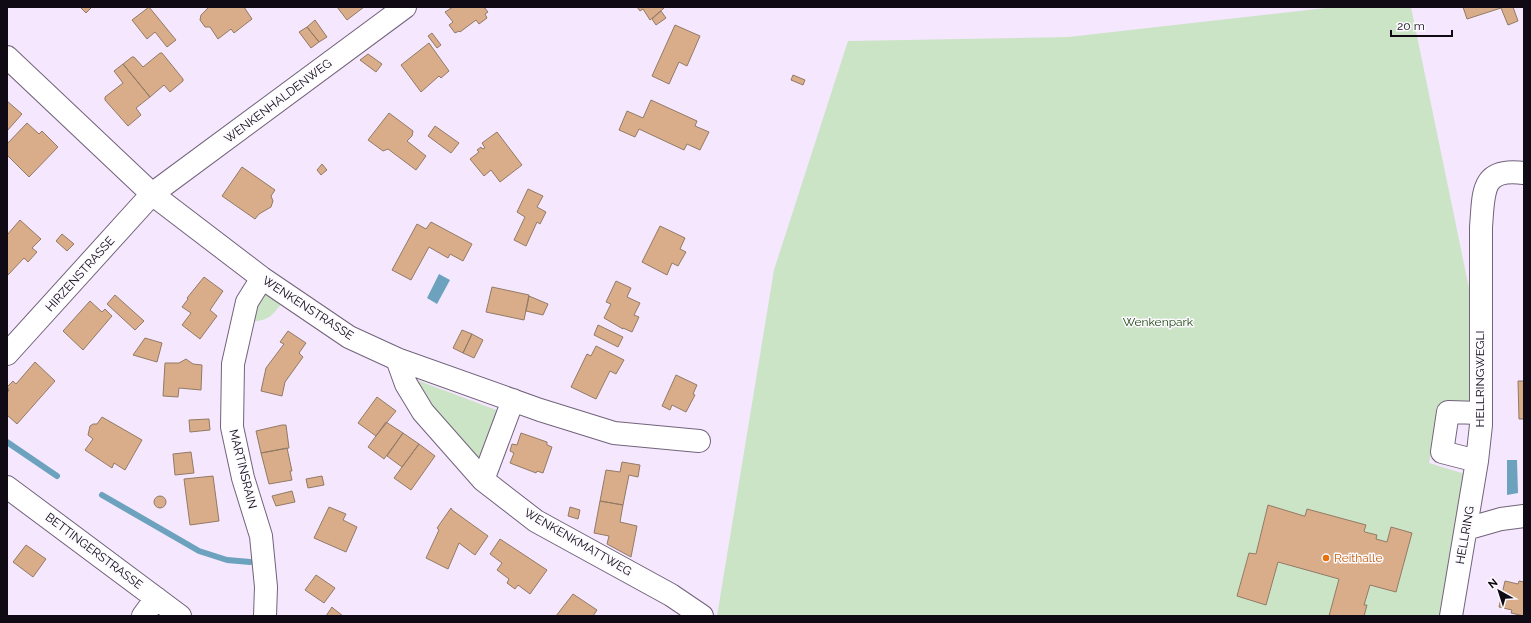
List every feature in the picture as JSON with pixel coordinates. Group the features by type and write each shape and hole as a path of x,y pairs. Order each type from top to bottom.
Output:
{"street":[{"name":"WENKENHALDENWEG","path":"152,194 405,7"},
{"name":"WENKENSTRASSE","path":"7,57 152,194 262,278 349,337 397,359 513,400 614,433 699,440"},
{"name":"HELLRINGWEGLI","path":"1478,457 1481,413 1481,227 1486,189 1492,177 1499,173 1511,171 1524,173"},
{"name":"HIRZENSTRASSE","path":"7,354 152,194"},
{"name":"MARTINSRAIN","path":"262,278 247,302 232,364 232,427 243,478 261,536 266,587 265,616"},
{"name":"WENKENKMATTWEG","path":"397,359 406,384 423,412 483,480 536,521 672,595 702,616"},
{"path":"483,480 513,400"},
{"path":"1478,457 1442,452 1448,412 1481,413"},
{"name":"HELLRING","path":"1451,616 1478,457"},
{"name":"BETTINGERSTRASSE","path":"7,487 180,616"},
{"path":"1466,529 1501,519 1524,516"},
{"path":"143,616 156,598"}],"green space":[{"name":"Wenkenpark","path":"1335,7 1411,7 1470,293 1486,406 1469,401 1441,403 1429,463 1465,474 1439,616 717,616 774,270 848,41 1068,37"},
{"path":"262,278 288,295 270,317 259,321 242,322"},
{"path":"414,379 499,411 486,457 477,460 440,424"}],"water":[{"path":"439,274 450,280 437,304 427,298"},
{"path":"1507,460 1517,460 1518,493 1507,495"}],"building":[{"path":"80,7 92,7 86,13"},
{"path":"149,7 176,40 167,47 155,32 147,39 132,20"},
{"path":"209,7 244,7 252,19 234,33 231,29 218,39 210,27 205,27 200,20 201,15"},
{"path":"337,7 364,7 347,20"},
{"path":"453,7 484,7 488,12 485,14 487,18 479,24 476,20 460,32 455,33 449,25 453,22 445,12"},
{"path":"637,7 664,8 650,20 643,9 640,11"},
{"path":"1463,7 1513,7 1518,21 1508,25 1501,8 1467,19"},
{"path":"661,11 666,18 656,25 652,19"},
{"path":"315,20 327,37 319,42 307,27"},
{"path":"675,25 700,36 687,66 679,62 669,84 652,76"},
{"path":"307,27 319,42 311,48 299,32"},
{"path":"432,33 441,45 437,48 428,36"},
{"path":"429,43 449,71 441,78 439,76 421,92 401,65"},
{"path":"162,53 183,81 170,92 164,85 150,97 123,64 134,57 143,67"},
{"path":"368,54 382,64 376,72 360,60"},
{"path":"123,64 150,97 136,108 141,115 128,126 105,100 105,97 123,83 114,71"},
{"path":"793,75 805,80 803,85 791,80"},
{"path":"651,100 697,121 695,126 709,132 700,150 687,144 684,150 639,129 635,137 619,130 627,111 643,118"},
{"path":"7,101 22,114 7,131"},
{"path":"389,113 413,131 412,136 407,141 426,156 416,170 388,149 383,151 368,140"},
{"path":"27,123 39,134 42,131 58,147 29,177 7,155 7,144"},
{"path":"435,126 459,143 451,153 428,136"},
{"path":"497,132 522,165 500,182 491,170 484,176 470,159 479,152 477,150 481,147 482,149 485,148 482,143"},
{"path":"322,164 327,170 321,175 317,170"},
{"path":"242,167 275,190 271,196 273,201 271,207 259,214 255,219 222,196"},
{"path":"528,189 543,196 537,207 546,212 540,224 537,222 526,246 514,240 525,217 517,212"},
{"path":"20,220 41,239 32,248 37,252 28,262 24,258 7,276 7,235"},
{"path":"431,222 472,244 463,261 450,254 448,258 429,247 411,280 392,270 417,224 426,229"},
{"path":"660,226 685,238 680,249 686,252 678,266 672,263 667,275 642,262"},
{"path":"62,234 74,244 67,251 56,241"},
{"path":"204,277 223,291 210,310 217,316 200,339 182,325 191,313 182,307 188,299 187,298"},
{"path":"616,281 631,288 627,297 640,303 634,315 639,317 632,332 623,329 604,318 611,304 606,302"},
{"path":"492,287 529,295 524,320 486,312"},
{"path":"115,295 144,321 135,330 107,304"},
{"path":"529,296 548,304 543,315 526,311"},
{"path":"90,301 102,312 105,309 112,316 83,350 63,331"},
{"path":"598,325 623,337 618,347 594,335"},
{"path":"462,330 472,334 463,353 453,348"},
{"path":"288,331 306,343 299,353 303,357 285,382 282,396 261,391 266,368 284,344 280,342"},
{"path":"472,334 483,340 474,358 463,353"},
{"path":"145,338 162,343 157,362 133,355"},
{"path":"596,346 624,360 616,374 610,371 596,399 571,387 587,354 591,356"},
{"path":"186,359 193,364 202,365 201,390 179,388 178,397 163,396 165,363 179,363"},
{"path":"35,362 55,381 17,424 7,415 7,393 9,390 7,387 13,381 16,384"},
{"path":"676,375 697,385 693,394 695,395 686,412 672,405 670,410 662,406"},
{"path":"1518,381 1524,381 1524,419 1519,419"},
{"path":"377,397 396,411 376,436 358,423"},
{"path":"102,417 142,440 125,470 114,463 112,468 85,450 93,439 88,435 90,426 97,424"},
{"path":"209,419 210,430 190,432 189,420"},
{"path":"386,422 403,433 384,459 368,447"},
{"path":"286,425 289,448 261,453 256,431"},
{"path":"403,433 419,444 402,467 387,456"},
{"path":"521,433 547,442 547,445 552,447 543,473 537,471 536,473 510,463 514,453 510,451 512,444 517,445"},
{"path":"419,444 435,456 411,490 394,478"},
{"path":"287,448 292,471 290,471 292,480 269,484 261,453"},
{"path":"191,452 194,473 175,475 173,454"},
{"path":"622,462 640,465 638,477 629,475 623,505 600,501 606,470 620,472"},
{"path":"213,476 219,521 190,525 184,479"},
{"path":"322,476 324,485 308,488 306,479"},
{"path":"292,491 295,502 276,506 272,496"},
{"path":"158,496 162,496 166,502 162,508 158,508 154,504 154,500"},
{"path":"600,501 623,505 620,522 637,526 631,557 607,544 609,536 594,533"},
{"name":"Reithalle","path":"1268,505 1304,516 1307,509 1366,525 1365,532 1377,535 1376,539 1387,542 1391,527 1412,533 1396,592 1370,585 1364,605 1367,605 1364,616 1329,616 1339,579 1278,562 1266,605 1237,596 1249,553 1256,554"},
{"path":"329,507 346,514 343,520 357,527 346,552 314,538"},
{"path":"570,507 580,510 578,519 568,516"},
{"path":"451,508 488,536 475,555 459,543 448,569 426,558 439,530 437,528"},
{"path":"500,539 547,570 530,594 518,585 515,589 507,583 509,579 497,570 502,563 490,554"},
{"path":"26,545 46,559 33,577 13,562"},
{"path":"316,575 335,588 324,603 305,590"},
{"path":"1505,581 1518,584 1519,581 1524,582 1524,616 1511,613 1512,610 1499,607"},
{"path":"573,594 597,610 593,616 556,616"},
{"path":"332,607 334,609 343,616 326,616"}],"waterway":[{"path":"7,442 57,476"},
{"path":"102,495 199,551 227,560 250,562"}],"place":[{"name":"Reithalle","path":"1326,558"}]}
